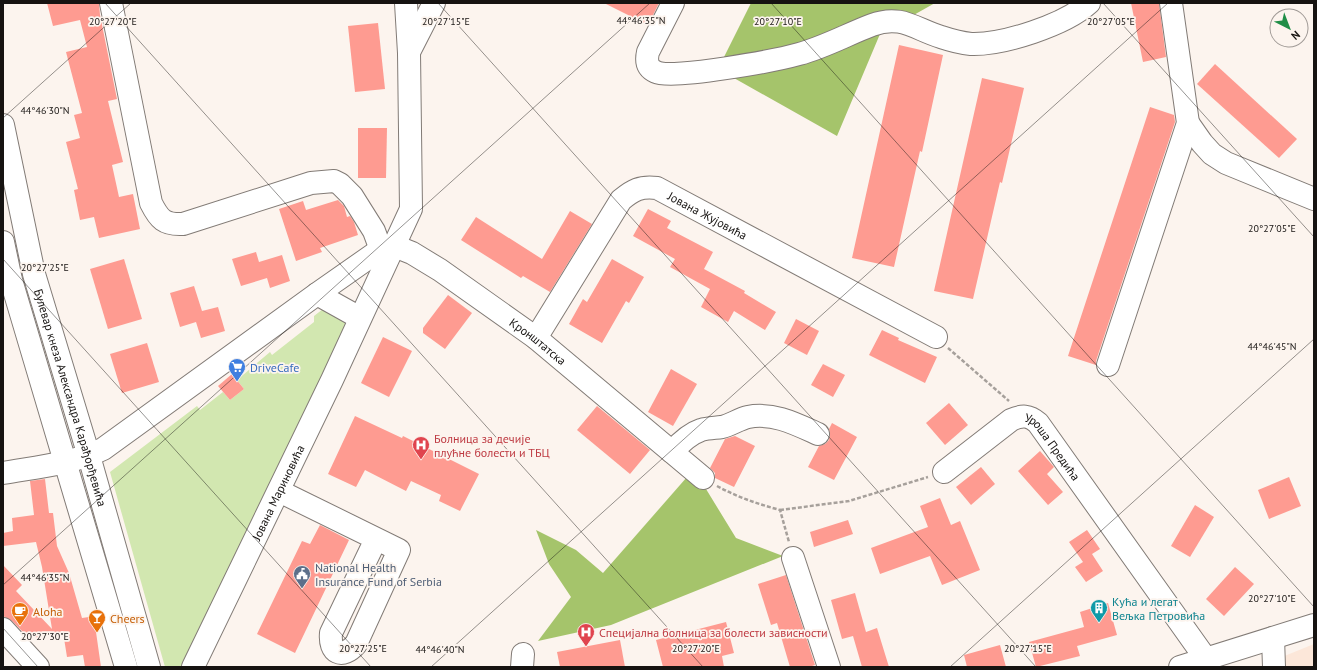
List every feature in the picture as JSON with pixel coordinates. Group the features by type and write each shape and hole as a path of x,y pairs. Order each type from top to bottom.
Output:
{"street":[{"path":"3,473 66,462 89,456 114,441 317,294 387,249 352,196 340,184 334,181 311,183 183,224 173,224 163,221 156,213 151,203 111,3"},
{"name":"Јована Мариновића","path":"194,667 332,380 360,318 387,249 411,209 409,53 406,3"},
{"path":"409,53 434,3"},
{"path":"673,3 646,58 650,68 654,72 660,74 723,68 792,55 820,47 872,24 894,20 942,37 969,44 992,42 1053,25 1073,15 1089,3"},
{"path":"1108,365 1188,123 1171,3"},
{"path":"1188,123 1212,154 1226,164 1314,199"},
{"name":"Булевар кнеза Александра Карађорђевића","path":"3,125 34,274 89,456 149,667"},
{"name":"Јована Жујовића","path":"536,338 621,200 630,192 648,187 657,188 936,337"},
{"name":"Булевар кнеза Александра Карађорђевића","path":"3,242 7,280 66,462 126,667"},
{"name":"Кронштатска","path":"387,249 402,249 412,253 440,270 536,338 703,478"},
{"path":"7,280 34,274"},
{"path":"317,294 360,318"},
{"path":"672,452 688,437 701,430 722,427 757,416 766,416 794,422 818,434"},
{"name":"Уроша Предића","path":"944,472 1011,420 1019,416 1033,418 1206,659"},
{"path":"279,491 399,550 356,644 344,653 337,652 332,647 330,640 331,633 376,539"},
{"path":"793,558 829,667"},
{"path":"1180,667 1314,625"},
{"path":"4,632 38,667"},
{"path":"1273,638 1274,667"}],"path":[{"path":"936,337 1026,416"},
{"path":"703,478 734,495 780,510 850,501 944,472"},
{"path":"780,510 793,558"}],"shaded area":[{"path":"1314,644 1314,667 1282,667 1282,657"}],"green space":[{"path":"751,3 935,3 880,34 837,136 718,69"},
{"path":"323,309 352,322 182,667 165,667 110,472 197,406 200,410 223,392 230,400 244,389 237,380 270,352 272,355 314,322 314,316"},
{"path":"687,477 706,489 736,538 783,556 611,625 538,641 571,597 549,564 536,530 576,550 603,573"}],"building":[{"path":"47,3 99,3 100,15 117,99 108,101 123,162 112,165 119,197 133,194 140,229 99,238 94,217 80,220 74,190 78,189 66,142 80,138 74,115 82,113 66,52 87,47 80,20 53,26"},
{"path":"604,3 659,3 648,25"},
{"path":"1131,3 1159,3 1166,57 1143,62"},
{"path":"378,23 385,89 355,92 348,26"},
{"path":"899,45 943,55 922,152 920,151 894,267 852,258"},
{"path":"1215,64 1297,139 1279,158 1197,84"},
{"path":"982,78 1024,88 1002,183 1000,182 973,299 934,291"},
{"path":"1150,107 1174,115 1175,122 1096,361 1096,365 1068,356"},
{"path":"358,128 387,128 386,178 358,178"},
{"path":"338,200 344,206 347,217 350,216 354,222 358,235 320,248 322,252 296,261 279,209 303,201 306,210"},
{"path":"648,209 671,221 667,228 713,252 704,269 745,291 744,293 776,312 765,330 734,311 728,322 701,307 710,289 670,267 675,259 633,236"},
{"path":"570,211 592,224 550,292 523,276 521,278 461,240 476,217 542,259"},
{"path":"256,252 259,262 282,255 290,281 270,288 267,278 241,286 232,259"},
{"path":"124,259 142,319 108,329 90,269"},
{"path":"612,259 644,277 629,303 626,301 602,343 569,324 583,299 587,302"},
{"path":"194,286 202,311 218,307 225,331 201,338 196,322 180,327 170,293"},
{"path":"448,295 472,313 445,349 423,333 423,328"},
{"path":"796,319 819,331 807,355 784,343"},
{"path":"882,330 899,338 898,340 937,357 925,383 869,355"},
{"path":"383,337 412,351 389,397 361,383"},
{"path":"147,343 159,382 122,393 110,354"},
{"path":"823,364 845,375 833,397 811,385"},
{"path":"671,369 697,384 673,426 648,412"},
{"path":"232,374 244,389 230,400 218,386"},
{"path":"949,403 968,425 945,445 926,423"},
{"path":"597,406 650,450 630,474 577,430"},
{"name":"Болница за дечије плућне болести и ТБЦ","path":"355,416 402,438 403,436 479,474 460,511 439,501 441,495 411,481 406,491 365,470 356,487 328,474"},
{"path":"832,423 857,437 834,480 808,467 819,446 825,444 829,440 829,429"},
{"path":"735,436 755,446 734,487 715,478 715,473 710,468 725,439"},
{"path":"1040,451 1054,467 1047,474 1063,492 1048,505 1018,471"},
{"path":"981,467 995,484 971,505 956,487"},
{"path":"1289,477 1301,506 1269,519 1258,490"},
{"path":"45,479 49,513 53,513 57,546 69,573 82,618 96,616 98,632 96,632 101,667 85,667 83,655 67,657 63,632 41,635 38,638 30,635 28,637 12,621 3,616 3,565 22,585 16,591 52,629 42,567 36,542 3,546 3,533 13,531 12,518 34,515 30,481"},
{"path":"940,498 951,525 960,521 980,570 942,585 930,556 880,574 871,548 928,527 920,506"},
{"path":"1195,505 1214,517 1190,557 1171,546"},
{"path":"848,520 853,534 814,547 810,532"},
{"name":"National Health Insurance Fund of Serbia","path":"320,525 349,540 295,653 257,634 302,541 310,544"},
{"path":"1087,530 1100,549 1092,554 1103,571 1086,582 1075,567 1083,562 1069,542"},
{"path":"1235,567 1254,584 1224,616 1206,599"},
{"path":"786,575 815,665 809,667 790,667 777,623 771,625 758,584"},
{"path":"855,593 866,632 877,628 889,667 862,667 853,636 842,639 831,600"},
{"path":"1108,603 1117,635 1077,646 1080,656 1036,667 1029,642 1084,627 1080,612"},
{"path":"726,622 734,653 722,656 724,667 663,667 656,640"},
{"path":"620,640 625,667 560,667 557,652"},
{"path":"1000,645 1006,667 967,667 964,655"}],"place":[{"name":"DriveCafe","path":"237,382"},
{"name":"Болница за дечије плућне болести и ТБЦ","path":"421,460"},
{"name":"National Health Insurance Fund of Serbia","path":"302,589"},
{"name":"Кућа и легат Вељка Петровића","path":"1099,623"},
{"name":"Aloha","path":"20,626"},
{"name":"Cheers","path":"97,633"},
{"name":"Специјална болница за болести зависности","path":"586,647"}]}
